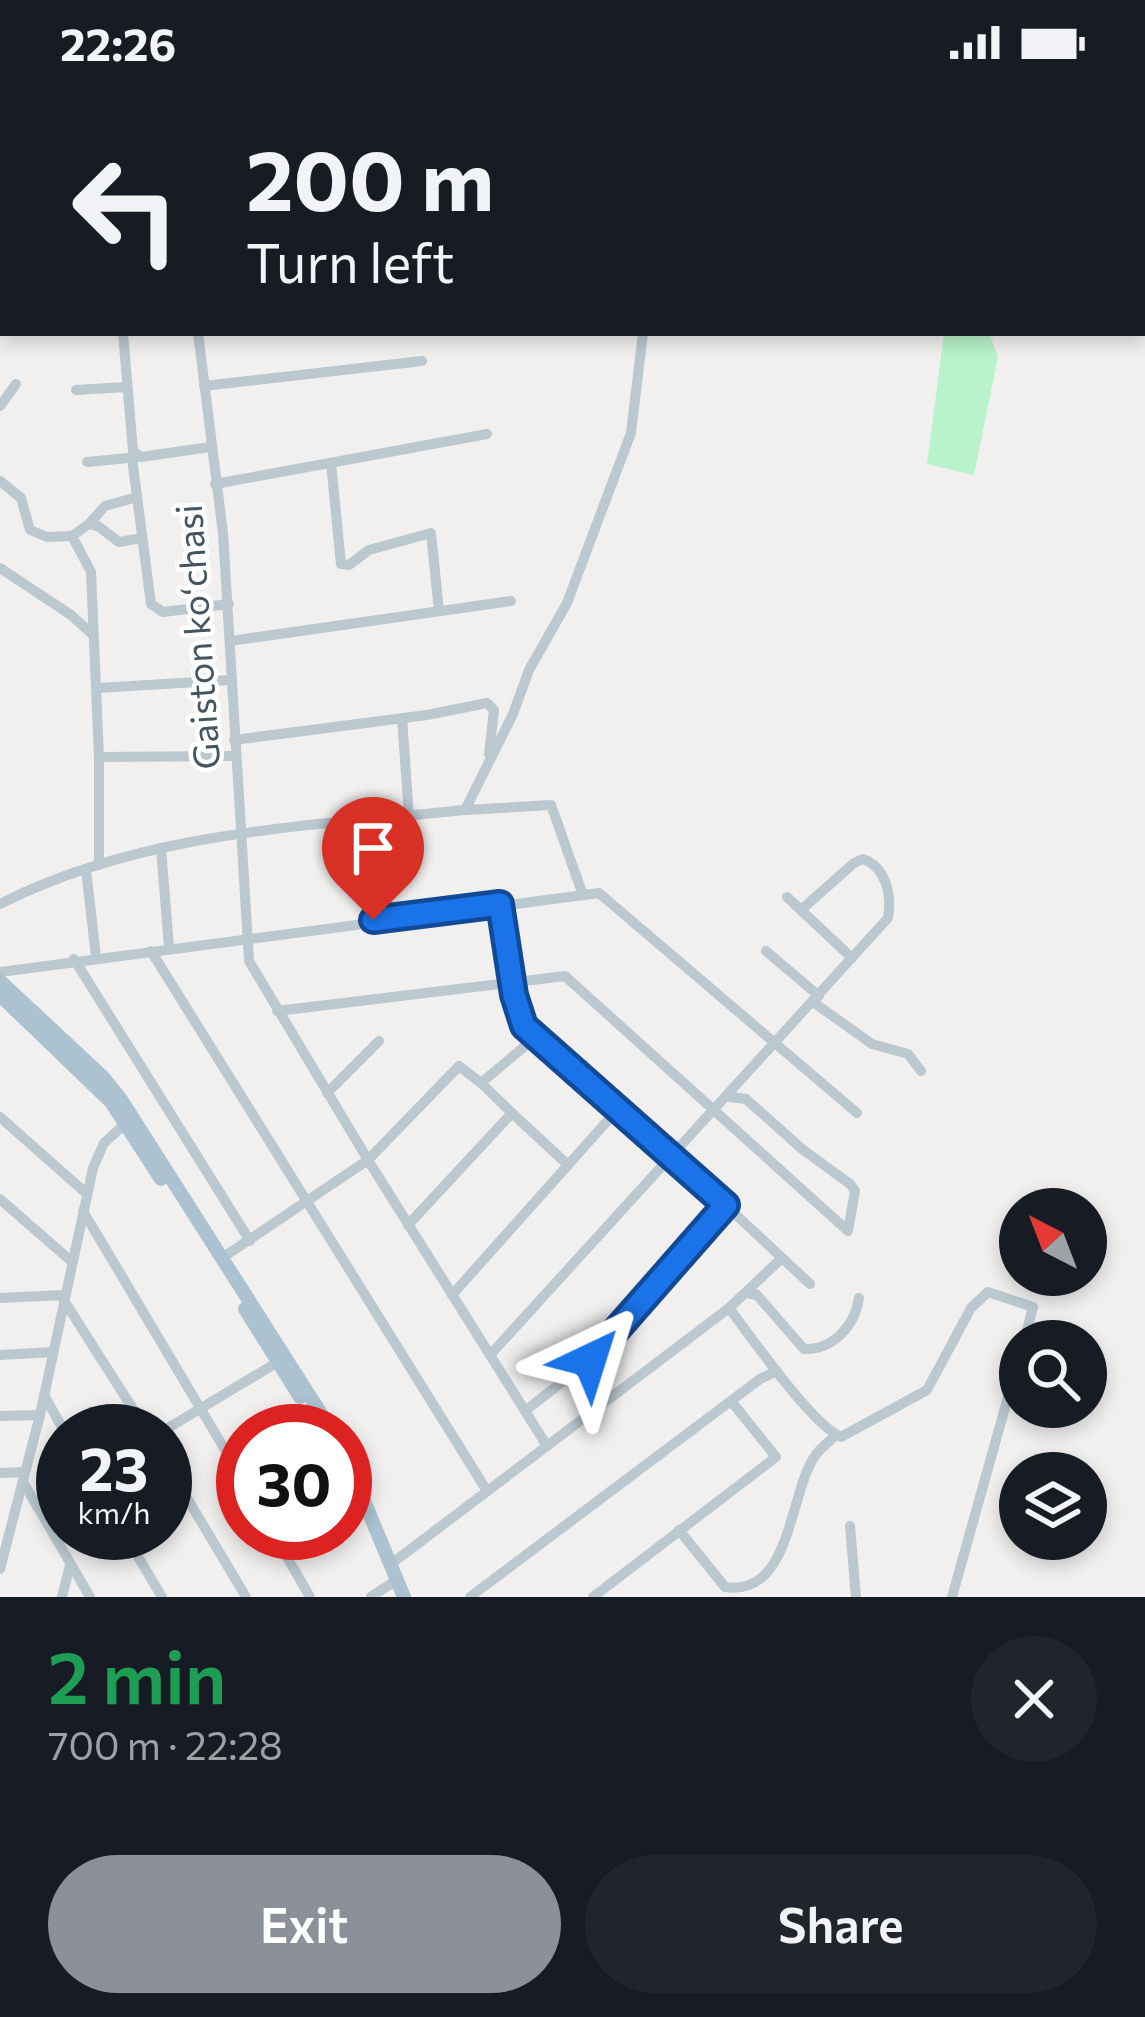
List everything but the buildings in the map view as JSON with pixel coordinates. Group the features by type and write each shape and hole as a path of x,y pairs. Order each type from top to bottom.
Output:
{"main road":[{"path":"0,981 120,1098 315,1404"},
{"path":"0,994 94,1083 125,1124 305,1404"},
{"path":"372,1517 398,1592"},
{"path":"372,1534 398,1592"}],"street":[{"path":"123,336 151,604 158,611 229,604"},
{"name":"Gaiston koʻchasi","path":"198,336 229,604 249,961 547,1446"},
{"path":"465,810 513,714 529,670 567,603 631,433 643,336"},
{"path":"204,386 422,361"},
{"path":"0,406 16,384"},
{"path":"76,391 128,387"},
{"path":"215,484 487,434"},
{"path":"87,462 210,447"},
{"path":"331,463 341,564 349,565 369,550 431,533 439,611"},
{"path":"0,481 21,497 30,530 47,537 72,536 104,506 137,497"},
{"path":"89,524 119,542 142,538"},
{"path":"72,536 92,572 99,865"},
{"path":"0,568 93,635"},
{"path":"230,640 511,602"},
{"path":"97,688 231,680"},
{"path":"234,740 487,703 494,710 489,757"},
{"path":"402,718 409,816"},
{"path":"99,757 235,756"},
{"path":"0,904 38,884 160,848 409,816 551,805 583,895"},
{"path":"160,848 169,947"},
{"path":"490,1355 888,918 886,886 874,862 863,859 801,910"},
{"path":"86,869 96,957"},
{"path":"0,972 500,904 605,895 857,1113"},
{"path":"787,897 852,958"},
{"path":"500,904 524,1026 673,1156 809,1284"},
{"path":"151,951 487,1491"},
{"path":"766,951 872,1044 908,1054 921,1071"},
{"path":"74,959 250,1241"},
{"path":"277,1011 565,976 848,1231 855,1191 850,1184 746,1099 728,1097"},
{"path":"481,1083 537,1036"},
{"path":"327,1093 379,1041"},
{"path":"222,1258 368,1160 459,1066 568,1165"},
{"path":"452,1294 618,1109"},
{"path":"408,1225 512,1113"},
{"path":"0,1117 87,1194"},
{"path":"42,1404 87,1194 104,1143 125,1124"},
{"path":"0,1199 71,1261"},
{"path":"525,1411 590,1360 726,1205"},
{"path":"83,1211 216,1433"},
{"path":"392,1564 729,1308 782,1258"},
{"path":"729,1308 777,1371 835,1436 842,1437 927,1390 971,1308 988,1292 1033,1307 1030,1320"},
{"path":"748,1293 757,1295 804,1349 812,1350 852,1323 859,1298"},
{"path":"0,1298 63,1297"},
{"path":"63,1297 130,1404"},
{"path":"0,1355 53,1352"},
{"path":"192,1414 278,1362"},
{"path":"470,1597 777,1371"},
{"path":"44,1395 49,1404"},
{"path":"593,1597 776,1457 731,1401"},
{"path":"0,1417 36,1415"},
{"path":"952,1597 999,1428"},
{"path":"0,1569 7,1520 36,1430"},
{"path":"680,1530 725,1587 731,1590 753,1584 778,1558 812,1461 835,1436"},
{"path":"0,1473 24,1477"},
{"path":"24,1477 36,1505"},
{"path":"192,1506 246,1597"},
{"path":"850,1526 856,1597"},
{"path":"67,1560 90,1597"},
{"path":"140,1560 162,1597"},
{"path":"289,1560 310,1597"},
{"path":"62,1597 70,1565"},
{"path":"370,1597 398,1592"}],"green space":[{"path":"944,336 990,336 998,357 974,475 927,464"}],"route":[{"path":"373,920 500,904 514,995 524,1026 726,1205 590,1360"}]}
